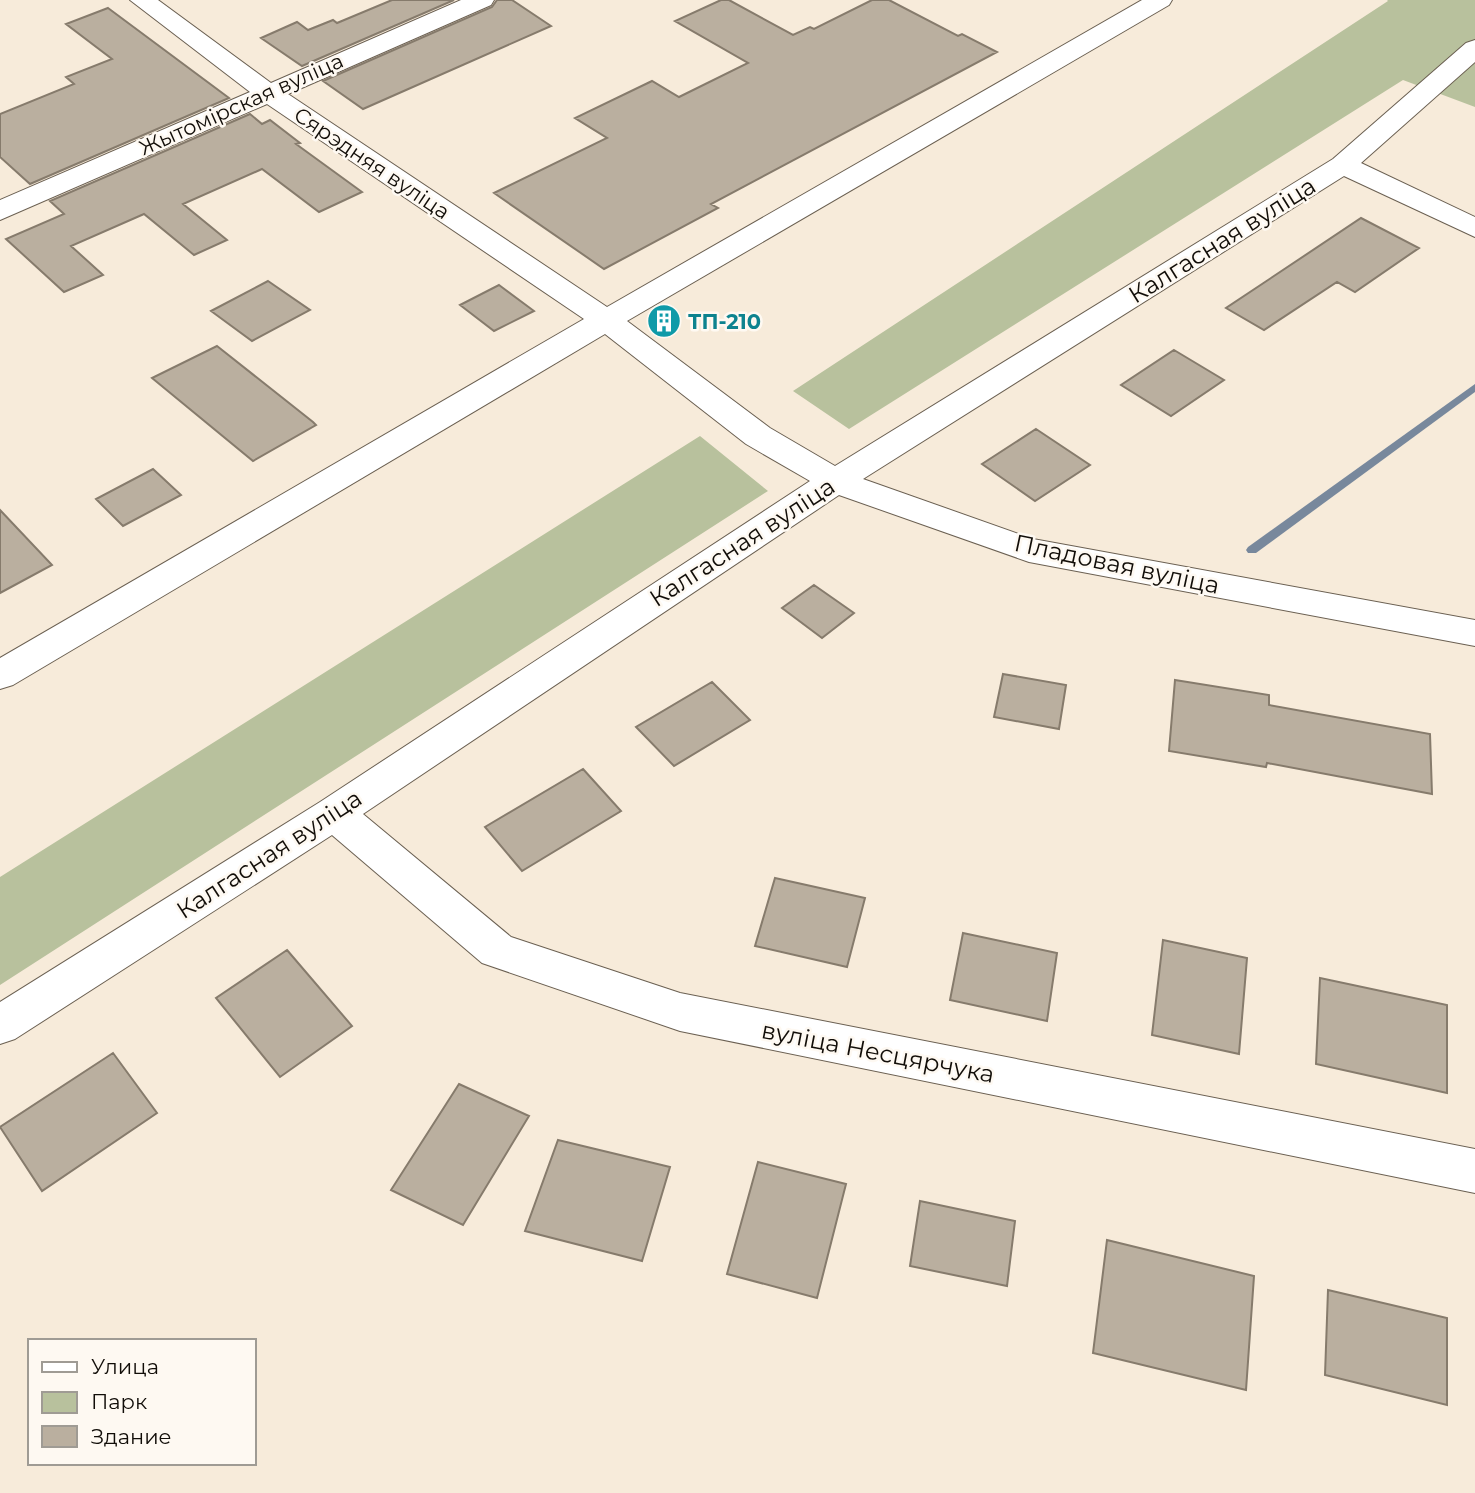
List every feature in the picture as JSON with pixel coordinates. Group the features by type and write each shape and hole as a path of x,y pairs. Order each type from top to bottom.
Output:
{"street":[{"name":"Сярэдняя вуліца","path":"142,0 267,92 606,320"},
{"name":"Жытомірская вуліца","path":"0,211 482,0"},
{"path":"0,675 1160,0"},
{"name":"Калгасная вуліца","path":"0,1025 334,813 835,481 1343,165 1475,48"},
{"path":"1343,165 1475,228"},
{"name":"Пладовая вуліца","path":"606,320 758,436 835,481 1029,550 1475,633"},
{"name":"вуліца Несцярчука","path":"334,813 497,950 680,1012 1475,1171"}],"green space":[{"path":"1475,0 1475,107 1403,80 849,429 793,391 1388,1"},
{"path":"700,436 768,491 0,985 0,877"}],"building":[{"path":"392,0 454,0 302,66 261,38 297,22 308,30 333,20 337,23"},
{"path":"497,0 512,0 551,26 363,109 323,81 492,7"},
{"path":"721,0 729,0 793,35 810,27 814,29 872,0 889,0 958,36 962,34 997,52 711,204 718,208 604,269 494,193 607,138 575,118 652,81 679,97 748,63 675,21"},
{"path":"108,8 229,98 30,184 0,157 0,114 74,84 66,77 112,59 66,24"},
{"path":"250,114 262,124 270,120 300,143 296,144 362,192 319,212 262,169 183,204 227,240 194,255 144,214 71,246 103,275 64,292 6,239 64,214 50,201"},
{"path":"1361,218 1419,248 1355,292 1337,282 1264,330 1226,308"},
{"path":"268,281 310,310 252,341 211,311"},
{"path":"499,285 534,311 494,331 460,305"},
{"path":"217,346 316,425 253,461 152,378"},
{"path":"1174,350 1224,380 1171,416 1121,385"},
{"path":"1036,429 1090,465 1035,501 982,464"},
{"path":"153,469 181,495 123,526 96,499"},
{"path":"0,510 52,565 0,593"},
{"path":"814,585 854,613 822,638 782,608"},
{"path":"1003,674 1066,685 1059,729 994,717"},
{"path":"1175,680 1269,695 1269,705 1430,734 1432,794 1267,763 1266,767 1169,751"},
{"path":"712,682 750,720 674,766 636,727"},
{"path":"583,769 621,811 522,871 485,827"},
{"path":"775,878 865,898 847,967 755,946"},
{"path":"963,933 1057,953 1047,1021 950,1000"},
{"path":"1163,940 1247,958 1239,1054 1152,1035"},
{"path":"287,950 352,1026 280,1077 216,998"},
{"path":"1320,978 1447,1005 1447,1093 1316,1064"},
{"path":"113,1053 157,1113 42,1191 0,1127"},
{"path":"459,1084 529,1116 463,1225 391,1190"},
{"path":"558,1140 670,1167 642,1261 525,1231"},
{"path":"758,1162 846,1184 817,1298 727,1274"},
{"path":"920,1201 1015,1221 1007,1286 910,1266"},
{"path":"1107,1240 1254,1276 1246,1390 1093,1353"},
{"path":"1328,1290 1447,1318 1447,1405 1325,1375"}],"waterway":[{"path":"1252,550 1475,387"}],"place":[{"name":"ТП-210","path":"664,321"}]}
